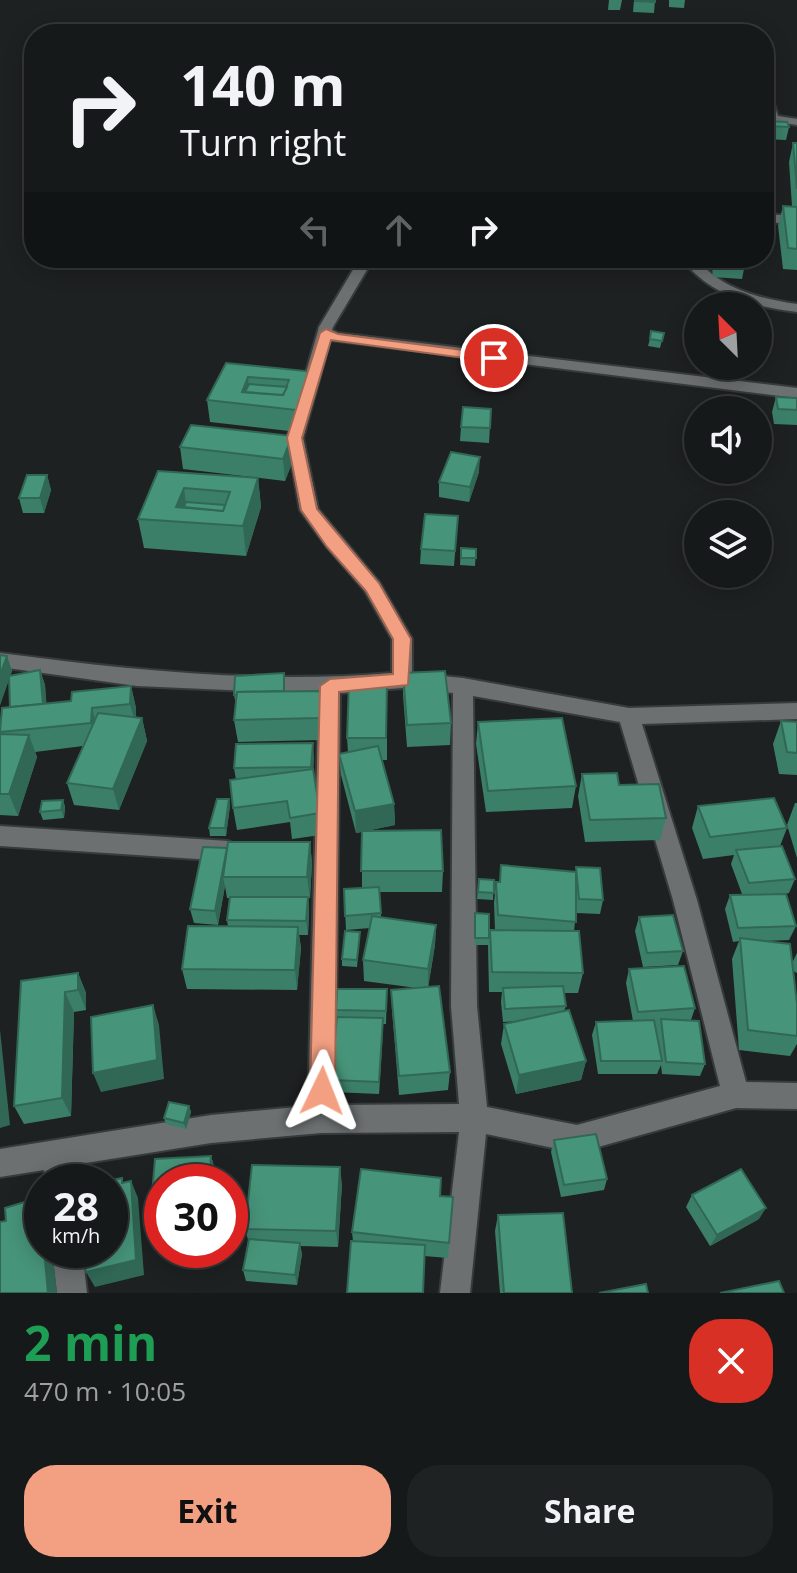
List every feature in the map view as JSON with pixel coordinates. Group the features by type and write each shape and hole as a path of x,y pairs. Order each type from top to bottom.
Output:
{"street":[{"path":"774,119 797,122"},
{"path":"774,219 797,220"},
{"path":"361,268 326,327 295,438 298,469 309,510 372,587 402,639 402,680"},
{"path":"697,268 706,279 737,297 797,308"},
{"path":"326,333 334,337 409,348 797,393"},
{"path":"0,660 137,678 330,686 402,680 463,686 629,716 797,711"},
{"path":"321,1119 326,854 331,771 330,686"},
{"path":"455,1293 474,1118 464,1006 463,686"},
{"path":"629,716 685,900 736,1095"},
{"path":"0,836 252,851"},
{"path":"296,853 326,854"},
{"path":"0,1163 211,1129 321,1119 474,1118 577,1139 736,1095 797,1096"},
{"path":"57,1153 58,1164"},
{"path":"69,1268 72,1293"}],"building":[{"path":"774,121 787,122 789,127 774,126"},
{"path":"793,143 797,143 797,189"},
{"path":"783,206 797,207 797,249 788,248"},
{"path":"651,331 664,333 662,341 650,339"},
{"path":"226,363 315,372 296,410 207,400","holes":["248,377 289,380 283,395 242,392"]},
{"path":"249,384 287,387 283,395 245,392"},
{"path":"776,397 797,398 797,410 778,409"},
{"path":"463,407 491,409 490,428 461,427"},
{"path":"191,425 292,436 283,459 180,447"},
{"path":"451,452 480,457 470,487 439,482"},
{"path":"158,471 258,478 243,526 138,519","holes":["184,488 230,492 223,511 176,507"]},
{"path":"27,475 47,475 40,498 19,498"},
{"path":"186,502 225,505 223,511 184,507"},
{"path":"425,514 458,516 455,551 421,549"},
{"path":"461,548 476,549 476,558 461,558"},
{"path":"0,655 7,656 0,675"},
{"path":"40,670 43,704 10,707 9,676"},
{"path":"445,671 451,723 407,725 403,673"},
{"path":"284,673 284,691 237,692 234,695 235,676"},
{"path":"349,684 387,684 386,738 347,738"},
{"path":"131,686 130,704 92,708 91,723 0,732 2,708 71,701 72,692"},
{"path":"321,691 320,718 234,720 237,692"},
{"path":"98,713 142,718 113,789 67,783"},
{"path":"562,718 576,786 488,791 478,722"},
{"path":"781,721 797,722 797,753 787,752"},
{"path":"0,734 29,735 9,794 0,794"},
{"path":"313,743 311,767 234,768 236,744"},
{"path":"378,746 394,804 355,811 339,754"},
{"path":"313,769 320,813 290,818 287,801 233,808 230,780"},
{"path":"617,773 619,785 659,784 666,818 590,820 582,774"},
{"path":"774,798 787,828 710,837 698,806"},
{"path":"217,799 229,799 225,828 209,828"},
{"path":"63,800 61,810 40,812 42,801"},
{"path":"441,830 443,871 361,871 362,831"},
{"path":"228,842 310,842 307,877 223,877"},
{"path":"782,846 795,879 749,883 736,850"},
{"path":"203,847 227,848 215,911 190,909"},
{"path":"501,865 576,872 576,922 498,915 496,882 500,882"},
{"path":"576,867 600,868 603,900 579,899"},
{"path":"479,879 494,880 494,893 478,892"},
{"path":"379,887 381,913 345,916 344,889"},
{"path":"786,894 796,926 738,928 730,895"},
{"path":"230,897 308,897 306,921 227,920"},
{"path":"475,913 489,914 489,938 475,938"},
{"path":"673,915 683,951 647,953 639,917"},
{"path":"372,916 436,925 428,969 363,960"},
{"path":"188,926 298,927 295,970 182,969"},
{"path":"490,930 579,931 583,973 492,972"},
{"path":"345,931 360,932 357,960 342,959"},
{"path":"740,938 790,944 797,1004 797,1036 748,1030"},
{"path":"684,966 695,1008 638,1012 629,969"},
{"path":"78,973 78,990 65,992 62,1098 14,1106 21,981"},
{"path":"439,986 450,1072 399,1076 391,990"},
{"path":"563,986 566,1006 505,1009 503,988"},
{"path":"337,989 387,989 386,1011 336,1010"},
{"path":"153,1005 157,1060 93,1073 91,1017"},
{"path":"569,1010 586,1061 519,1075 504,1024"},
{"path":"337,1017 383,1018 379,1082 331,1080"},
{"path":"661,1019 699,1021 705,1064 666,1062"},
{"path":"654,1020 662,1061 601,1061 596,1022"},
{"path":"169,1102 189,1106 184,1123 164,1118"},
{"path":"596,1134 607,1179 564,1185 554,1140"},
{"path":"211,1156 210,1164 155,1164 155,1159"},
{"path":"252,1165 340,1167 336,1231 248,1229"},
{"path":"361,1169 441,1178 440,1196 453,1197 449,1243 352,1232"},
{"path":"741,1169 766,1208 717,1235 692,1195"},
{"path":"131,1181 136,1260 128,1262 128,1182"},
{"path":"24,1202 24,1268 46,1268 48,1293 0,1293 0,1222 6,1221 5,1208"},
{"path":"563,1213 572,1293 504,1293 498,1215"},
{"path":"249,1239 300,1243 295,1275 243,1270 248,1268"},
{"path":"351,1241 425,1245 423,1293 347,1293"},
{"path":"779,1281 784,1293 720,1293"},
{"path":"646,1284 648,1293 599,1293"}],"route":[{"path":"322,1091 326,854 331,771 330,686 402,680 402,639 372,587 309,510 298,469 295,438 326,333 334,337 494,358"}]}
